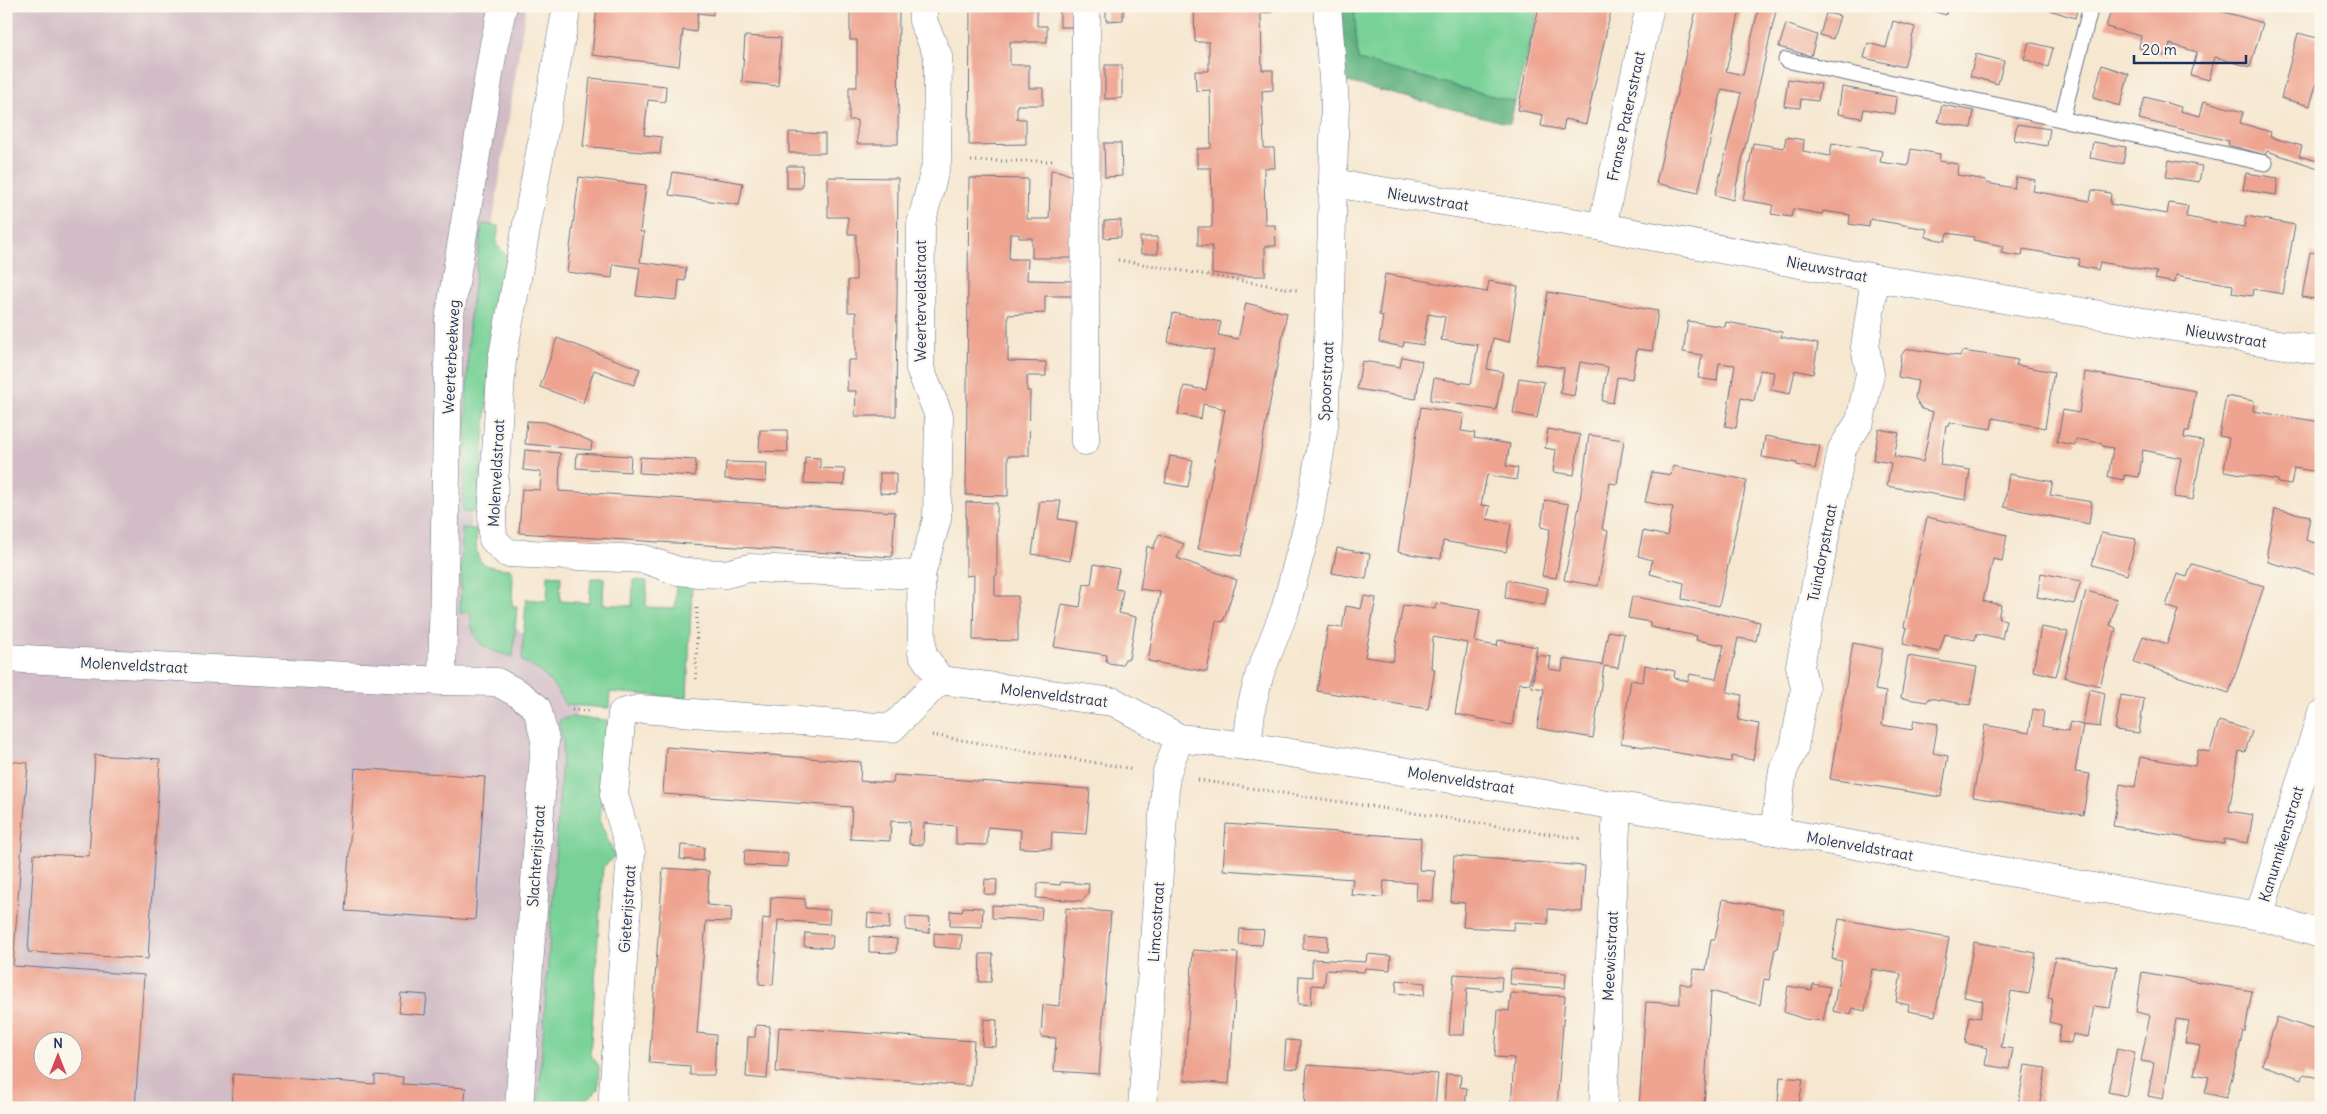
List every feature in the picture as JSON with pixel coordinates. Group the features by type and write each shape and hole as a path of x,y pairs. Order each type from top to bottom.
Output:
{"street":[{"name":"Weerterbeekweg","path":"442,681 449,320 494,44 503,6"},
{"name":"Molenveldstraat","path":"567,6 502,360 492,514 493,539 507,552 644,559 678,571 698,573 726,574 749,568 920,574"},
{"name":"Weerterveldstraat","path":"923,6 923,22 938,56 938,161 921,224 920,369 939,416 937,519 920,574 922,653 940,680"},
{"path":"1085,441 1086,6"},
{"name":"Spoorstraat","path":"1248,746 1252,704 1258,681 1285,610 1309,520 1324,426 1330,296 1335,104 1326,6"},
{"name":"Franse Patersstraat","path":"1602,227 1650,6"},
{"name":"Nieuwstraat","path":"1333,183 1602,227 1875,278 2321,351"},
{"name":"Tuindorpstraat","path":"1774,831 1783,771 1794,748 1805,688 1800,666 1842,449 1860,421 1870,374 1865,347 1875,278"},
{"name":"Molenveldstraat","path":"6,658 442,681"},
{"name":"Molenveldstraat","path":"940,680 1114,702 1179,738 1248,746 1774,831 2259,916 2321,934"},
{"path":"622,713 640,709 892,728 940,680"},
{"path":"442,681 497,682 519,694 537,708"},
{"name":"Slachterijstraat","path":"518,1108 545,740 537,708"},
{"name":"Gieterijstraat","path":"612,1108 631,853 614,795 622,713"},
{"name":"Kanunnikenstraat","path":"2259,916 2321,715"},
{"name":"Limcostraat","path":"1142,1108 1166,775 1179,738"},
{"name":"Meewisstraat","path":"1603,1108 1617,805"}],"lane":[{"path":"2062,119 2091,6"},
{"path":"1786,60 2265,163"}],"path":[{"path":"938,161 1086,162"},
{"path":"1085,255 1330,296"},
{"path":"695,713 698,573"},
{"path":"537,708 622,713"},
{"path":"892,728 1166,775 1615,844"}],"shaded area":[{"path":"6,6 526,6 480,306 468,581 578,686 551,1108 6,1108"}],"green space":[{"path":"1331,6 1354,6 1358,60 1515,102 1510,124 1336,79"},
{"path":"1354,6 1539,6 1515,102 1358,60"},
{"path":"482,224 499,226 496,244 509,259 490,366 478,513 463,512 469,325"},
{"path":"462,528 477,529 478,555 484,564 510,569 513,574 512,606 517,606 513,657 494,651 481,644 473,632 470,612 460,613"},
{"path":"548,575 561,576 560,601 589,603 591,578 604,578 603,604 632,606 633,580 647,581 646,607 675,609 676,583 692,585 687,698 610,692 609,708 565,705 548,679 522,661 526,599 547,601"},
{"path":"570,717 607,720 600,822 615,856 603,867 590,1055 599,1066 598,1089 579,1108 538,1108 563,744 559,720"}],"building":[{"path":"597,6 714,6 713,15 698,13 696,32 683,30 679,66 592,55"},
{"path":"857,6 899,6 898,144 857,144 857,120 849,120 849,87 857,87 857,40 850,40 850,8"},
{"path":"970,6 1029,6 1029,9 1037,9 1037,26 1047,26 1047,42 1010,42 1010,65 1029,65 1029,88 1043,88 1043,105 1017,105 1017,119 1026,119 1026,144 969,145"},
{"path":"1060,6 1076,6 1075,27 1060,27"},
{"path":"1106,6 1123,6 1123,20 1106,21"},
{"path":"1194,6 1272,6 1272,12 1261,13 1262,70 1273,70 1273,90 1262,91 1264,148 1274,148 1275,168 1264,168 1265,225 1275,225 1276,246 1265,246 1265,276 1236,276 1212,273 1212,246 1198,246 1198,227 1212,227 1212,198 1211,168 1197,168 1197,149 1211,148 1210,90 1196,91 1195,71 1209,71 1209,42 1195,42"},
{"path":"1539,6 1612,6 1586,124 1565,119 1563,130 1541,126 1543,115 1518,110"},
{"path":"1697,6 1741,6 1726,71 1743,75 1759,6 1777,6 1733,200 1715,195 1741,93 1722,89 1698,193 1656,183"},
{"path":"1934,6 1949,6 1946,15 1933,11"},
{"path":"2036,6 2078,6 2075,18"},
{"path":"2112,6 2203,6 2263,23 2250,67 2215,57 2209,80 2191,75 2197,52 2170,44 2166,56 2139,48 2141,36 2106,27"},
{"path":"1826,13 1840,16 1833,39 1820,35"},
{"path":"1893,21 1915,27 1904,67 1864,58 1868,43 1886,48"},
{"path":"1786,24 1817,35 1811,56 1779,47"},
{"path":"2298,33 2321,39 2321,86 2316,85 2310,106 2281,98"},
{"path":"745,36 781,38 778,86 742,82"},
{"path":"2029,42 2053,48 2048,67 2024,59"},
{"path":"1976,54 2004,61 1998,84 1970,76"},
{"path":"1105,65 1122,65 1122,98 1105,99"},
{"path":"2102,65 2129,74 2120,106 2093,98"},
{"path":"590,78 666,86 665,102 648,100 644,135 662,137 660,154 583,146"},
{"path":"1788,79 1821,84 1818,101 1801,99 1800,108 1784,106"},
{"path":"1842,87 1897,97 1895,114 1864,109 1862,118 1838,114"},
{"path":"2145,97 2181,107 2180,111 2200,116 2204,101 2243,112 2240,123 2271,132 2270,137 2302,146 2299,156 2321,162 2321,171 2318,168 2267,151 2265,155 2228,145 2229,141 2139,119"},
{"path":"1942,105 1974,111 1971,128 1938,122"},
{"path":"2017,124 2050,129 2047,146 2014,140"},
{"path":"789,132 825,134 825,153 789,153"},
{"path":"1786,137 1804,140 1803,151 1830,156 1832,143 1882,151 1880,162 1908,166 1911,149 1940,154 1939,161 1958,164 1957,175 1986,180 1986,183 2014,188 2016,177 2035,180 2033,191 2090,201 2092,190 2111,193 2110,204 2167,214 2169,203 2188,206 2186,217 2244,227 2246,216 2295,225 2283,294 2253,289 2252,296 2232,293 2233,285 2176,275 2175,283 2155,279 2157,272 2100,262 2098,270 2078,266 2080,259 2023,249 2022,256 2001,253 2003,246 1973,240 1974,237 1947,233 1945,241 1925,237 1927,229 1870,219 1869,227 1849,224 1850,215 1823,211 1822,214 1793,209 1791,217 1771,214 1773,205 1743,200 1753,143 1784,148"},
{"path":"2093,142 2126,147 2123,164 2090,158"},
{"path":"1104,143 1121,143 1122,176 1105,177"},
{"path":"2169,160 2202,166 2199,182 2166,177"},
{"path":"787,166 803,166 802,188 787,188"},
{"path":"1051,170 1075,177 1075,258 1032,258 1032,238 1019,238 1019,234 1010,234 1009,259 1028,259 1027,280 1074,281 1075,296 1045,296 1045,313 1008,315 1008,361 1046,362 1046,376 1027,376 1027,391 1030,391 1029,456 1008,456 1008,496 966,495 969,178 1028,179 1027,219 1049,219"},
{"path":"673,172 743,183 739,205 669,195"},
{"path":"2246,173 2278,178 2276,195 2243,190"},
{"path":"579,177 646,185 640,232 644,232 640,262 686,268 685,281 679,280 677,300 636,296 640,268 613,264 612,278 567,272"},
{"path":"828,177 898,178 896,416 855,416 856,391 847,391 848,360 856,360 856,312 848,312 848,280 856,280 856,234 848,234 848,217 828,217"},
{"path":"1121,220 1121,237 1104,238 1104,221"},
{"path":"1140,237 1157,237 1158,254 1141,254"},
{"path":"2310,252 2321,254 2321,300 2302,297"},
{"path":"1385,274 1487,292 1489,281 1518,286 1509,342 1493,338 1487,369 1503,372 1496,410 1430,400 1434,378 1471,384 1478,345 1441,340 1445,317 1428,314 1423,345 1404,342 1403,347 1379,342 1383,316 1379,315"},
{"path":"1548,292 1658,311 1652,351 1637,349 1632,379 1617,377 1613,403 1602,401 1608,367 1580,362 1574,396 1560,393 1564,368 1536,364"},
{"path":"1246,303 1287,313 1241,556 1198,549 1225,409 1203,404 1201,419 1178,414 1184,386 1206,390 1214,350 1168,342 1173,313 1221,322 1218,335 1238,339"},
{"path":"1688,321 1725,327 1726,322 1782,332 1781,337 1818,344 1813,374 1795,370 1790,394 1771,390 1774,372 1760,370 1754,401 1741,398 1736,428 1725,426 1735,365 1719,363 1717,381 1698,378 1702,355 1683,352"},
{"path":"557,338 640,369 634,385 594,370 583,403 540,387"},
{"path":"1911,349 1960,356 1962,351 1990,355 2018,360 2016,365 2054,372 2045,428 1993,418 1991,429 1950,422 1949,426 1946,425 1940,465 1970,470 1966,500 1887,486 1891,463 1873,460 1879,429 1899,433 1894,456 1923,462 1933,412 1922,409 1915,398 1918,381 1898,377 1901,356 1905,350"},
{"path":"1402,357 1422,361 1416,399 1357,389 1362,361 1400,367"},
{"path":"2085,372 2196,391 2189,431 2185,431 2184,438 2203,441 2193,500 2174,497 2181,458 2143,450 2139,477 2124,475 2124,480 2108,477 2113,448 2102,446 2102,443 2076,439 2075,445 2057,442 2063,410 2079,413"},
{"path":"1519,378 1544,382 1537,418 1513,413"},
{"path":"2226,396 2254,401 2253,411 2321,422 2321,483 2317,482 2319,472 2294,468 2291,485 2278,483 2278,480 2224,471 2229,438 2219,436"},
{"path":"1421,407 1464,414 1461,431 1475,433 1474,438 1510,444 1506,466 1518,468 1516,480 1487,475 1481,505 1490,506 1487,519 1511,524 1506,552 1443,541 1441,559 1398,552"},
{"path":"527,421 545,422 568,431 592,442 591,450 525,444"},
{"path":"1548,429 1580,435 1574,475 1553,472 1556,450 1545,448"},
{"path":"760,430 787,430 788,452 759,451"},
{"path":"1589,435 1624,440 1617,484 1610,483 1602,529 1608,531 1598,586 1564,580 1579,507"},
{"path":"1765,436 1820,446 1815,469 1797,465 1797,463 1762,457"},
{"path":"525,450 560,453 559,491 895,512 892,557 519,533 522,489 540,490 541,472 523,470"},
{"path":"577,453 631,456 630,472 576,468"},
{"path":"1170,456 1193,460 1188,487 1165,483"},
{"path":"640,457 696,460 695,476 639,473"},
{"path":"805,457 820,458 820,468 845,469 844,485 804,483"},
{"path":"726,462 767,463 766,482 725,479"},
{"path":"1673,466 1747,480 1719,606 1682,599 1684,583 1650,574 1652,560 1638,556 1643,531 1667,536 1673,507 1645,502 1652,472 1671,475"},
{"path":"880,473 896,473 896,494 880,493"},
{"path":"2009,474 2053,482 2050,495 2092,502 2089,524 2004,507"},
{"path":"1545,500 1569,504 1556,578 1542,576 1550,529 1541,527"},
{"path":"1040,501 1061,501 1058,519 1077,522 1070,561 1032,554"},
{"path":"966,502 997,503 997,575 995,576 995,596 1018,596 1018,641 973,640 974,575 966,576"},
{"path":"2275,509 2310,516 2306,540 2321,545 2321,576 2268,562 2267,553"},
{"path":"1927,517 2007,535 2002,561 1993,559 1983,601 2001,605 1998,618 2006,620 2002,639 1977,633 1975,640 1945,634 1939,652 1903,644 1907,628 1904,627"},
{"path":"2101,533 2136,539 2127,575 2092,565"},
{"path":"1159,534 1184,544 1177,558 1237,580 1223,622 1216,621 1207,672 1148,661 1160,592 1140,589 1147,546 1153,549"},
{"path":"1337,548 1370,554 1366,579 1332,573"},
{"path":"1094,564 1119,569 1115,589 1123,590 1119,613 1136,617 1129,659 1125,659 1122,665 1108,663 1106,660 1107,655 1054,647 1062,604 1080,607 1084,584 1091,585"},
{"path":"2192,564 2264,586 2229,693 2134,662 2143,636 2167,644 2178,610 2166,606 2177,574 2187,577"},
{"path":"2041,573 2081,581 2074,604 2037,597"},
{"path":"1507,580 1548,588 1545,605 1505,598"},
{"path":"2086,591 2117,599 2110,625 2116,628 2100,686 2064,677"},
{"path":"1364,596 1376,598 1365,657 1393,661 1403,605 1435,609 1436,603 1480,610 1475,642 1497,646 1498,640 1537,647 1530,684 1519,683 1512,725 1455,714 1468,643 1433,637 1431,668 1435,669 1428,709 1317,691 1328,626 1342,628 1346,606 1361,609"},
{"path":"1632,596 1760,622 1756,641 1738,638 1727,692 1742,695 1738,720 1759,724 1753,760 1732,756 1731,762 1621,743 1631,680 1643,682 1645,665 1675,671 1674,678 1688,681 1690,674 1716,679 1724,645 1696,640 1697,636 1650,627 1650,622 1628,618"},
{"path":"2041,627 2068,632 2056,676 2033,671"},
{"path":"1608,631 1624,634 1618,668 1604,666 1593,738 1537,728 1544,689 1532,687 1537,655 1551,657 1549,669 1562,671 1563,659 1602,665"},
{"path":"1853,643 1883,649 1875,690 1886,692 1882,725 1912,730 1914,720 1938,724 1933,753 1948,756 1941,797 1830,779"},
{"path":"1908,656 1977,667 1970,705 1929,698 1927,702 1901,698"},
{"path":"2089,689 2105,693 2100,727 2083,725"},
{"path":"2121,695 2144,699 2139,733 2115,730"},
{"path":"2033,709 2044,711 2042,726 2068,731 2070,722 2083,725 2075,772 2090,774 2083,815 1973,797 1985,725 2029,733"},
{"path":"2219,721 2252,731 2245,752 2239,751 2229,811 2253,815 2248,843 2224,839 2224,844 2113,826 2120,784 2135,787 2140,757 2195,766 2198,750 2210,752"},
{"path":"666,747 861,762 860,781 893,783 894,775 1090,789 1086,834 1052,832 1051,849 1020,848 1021,830 988,827 987,845 956,844 956,826 924,823 923,845 909,844 910,822 891,821 890,841 850,839 852,807 663,794"},
{"path":"95,755 160,759 148,959 28,952 34,854 89,856"},
{"path":"6,761 28,763 13,966 144,975 135,1108 6,1108"},
{"path":"355,768 485,777 475,920 345,911"},
{"path":"1226,824 1421,838 1419,870 1435,871 1433,901 1416,900 1417,883 1384,881 1383,897 1351,895 1353,879 1223,870"},
{"path":"681,845 704,847 703,861 680,859"},
{"path":"745,850 788,853 787,867 744,865"},
{"path":"1454,856 1585,866 1582,912 1548,909 1548,924 1514,922 1513,930 1463,927 1465,903 1451,902"},
{"path":"663,868 709,871 707,905 732,907 731,922 706,921 697,1033 716,1035 714,1075 690,1075 690,1066 649,1063"},
{"path":"985,879 997,880 996,895 984,894"},
{"path":"1061,882 1089,884 1088,893 1082,901 1036,898 1038,883 1060,885"},
{"path":"771,897 805,899 805,908 830,910 829,924 778,920 773,985 759,984 763,918 770,919"},
{"path":"1723,899 1784,910 1777,949 1775,949 1769,980 1764,979 1760,1005 1711,991 1704,1104 1701,1104 1701,1108 1639,1108 1646,1002 1680,1004 1680,983 1691,986 1694,969 1706,970 1711,939 1715,939"},
{"path":"992,905 1042,908 1041,920 992,918"},
{"path":"963,907 983,908 982,927 950,926 950,911 962,912"},
{"path":"1066,908 1111,912 1099,1074 1054,1071 1056,1038 1041,1037 1043,1004 1059,1006"},
{"path":"868,913 890,915 889,929 867,927"},
{"path":"906,917 930,918 929,933 906,930"},
{"path":"1839,919 1949,938 1935,1016 1908,1011 1909,1005 1896,1002 1901,974 1872,969 1865,1011 1852,1008 1851,1015 1833,1011 1842,961 1832,959"},
{"path":"1240,929 1264,930 1262,945 1239,944"},
{"path":"805,933 833,935 832,948 804,946"},
{"path":"934,933 962,935 961,949 934,947"},
{"path":"1303,934 1328,936 1327,951 1303,949"},
{"path":"869,937 897,939 896,953 869,952"},
{"path":"1974,942 2036,953 2029,994 2011,991 2001,1047 2013,1049 2009,1069 1985,1065 1988,1048 1965,1043 1970,1016 1980,1018 1983,1001 1964,997"},
{"path":"1193,950 1238,953 1229,1084 1184,1080"},
{"path":"980,954 993,954 991,982 979,982"},
{"path":"1367,954 1391,956 1390,970 1365,968 1364,972 1326,970 1324,986 1312,985 1311,1005 1298,1004 1299,976 1312,977 1312,959 1366,962"},
{"path":"2055,957 2117,967 2110,1008 2094,1006 2088,1037 2073,1034 2071,1043 2058,1042 2061,1025 2049,1022 2053,999 2048,998"},
{"path":"1511,969 1566,973 1565,988 1510,984"},
{"path":"2142,972 2252,991 2245,1032 2243,1031 2226,1098 2205,1093 2209,1077 2194,1074 2200,1046 2185,1043 2189,1021 2176,1019 2163,1099 2148,1096 2154,1063 2141,1061 2150,1015 2136,1012"},
{"path":"1454,974 1502,977 1501,991 1467,988 1464,1035 1449,1035"},
{"path":"1397,980 1425,983 1424,996 1396,993"},
{"path":"1813,984 1830,987 1823,1021 1804,1019 1784,1012 1788,986 1812,990"},
{"path":"401,993 427,995 425,1015 399,1013"},
{"path":"1511,993 1565,996 1557,1108 1511,1108 1514,1058 1495,1057 1498,1010 1509,1011"},
{"path":"2277,1017 2318,1031 2321,1034 2321,1079 2304,1074 2302,1079 2262,1065"},
{"path":"984,1019 997,1020 996,1047 982,1046"},
{"path":"756,1025 770,1026 767,1079 746,1077 748,1037 755,1037"},
{"path":"779,1027 974,1041 971,1086 776,1072"},
{"path":"1286,1040 1300,1041 1298,1069 1284,1068"},
{"path":"2117,1048 2135,1052 2126,1096 2108,1092"},
{"path":"1307,1065 1438,1074 1435,1108 1304,1108"},
{"path":"2025,1065 2046,1068 2039,1108 2018,1106"},
{"path":"233,1074 375,1084 375,1075 403,1077 402,1084 466,1088 464,1108 231,1108"},
{"path":"1446,1074 1461,1075 1460,1087 1467,1088 1465,1108 1444,1108"},
{"path":"1780,1077 1803,1079 1799,1104 1778,1102"}]}
